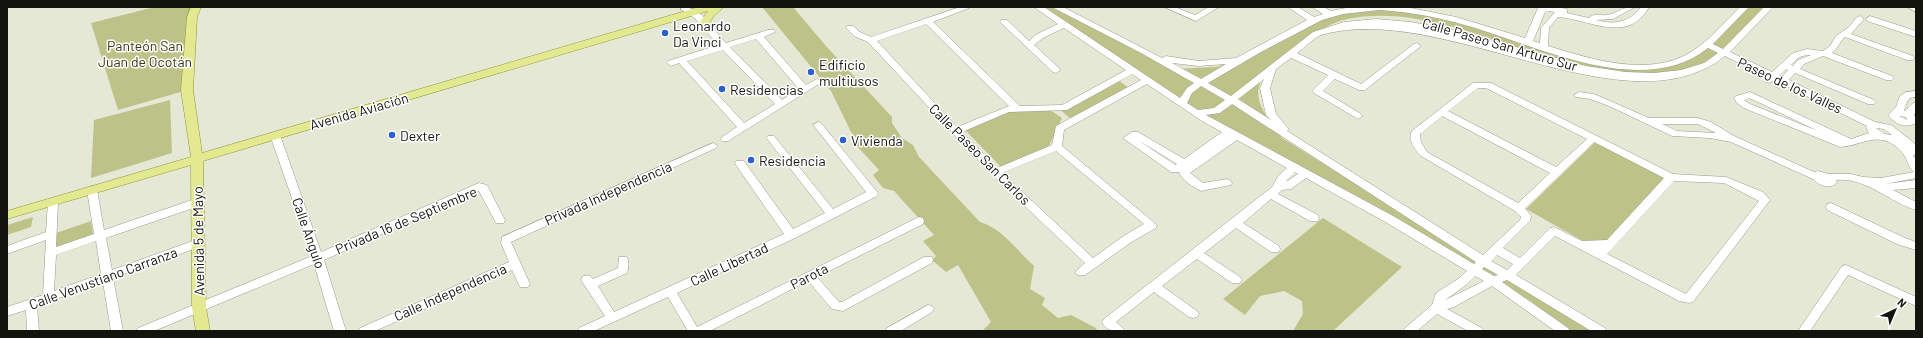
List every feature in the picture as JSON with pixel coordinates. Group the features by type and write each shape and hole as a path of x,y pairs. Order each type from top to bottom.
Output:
{"main road":[{"name":"Avenida 5 de Mayo","path":"196,7 192,17 188,90 197,155 200,308 203,331"},
{"name":"Avenida Aviación","path":"7,215 92,190 197,155 275,135 685,10 710,7"},
{"path":"703,23 719,7"},
{"name":"Avenida Aviación","path":"7,208 437,86"}],"street":[{"path":"1038,7 1197,113 1391,220 1493,281 1564,331"},
{"path":"1056,7 1155,57 1232,100 1483,261 1509,275 1601,331"},
{"path":"1168,7 1196,18 1215,7"},
{"path":"1316,7 1348,17 1349,20"},
{"path":"1532,7 1541,10 1549,8 1561,10 1584,17 1597,18 1610,17 1631,7"},
{"path":"1561,10 1592,22 1620,25 1635,19 1644,7"},
{"name":"Calle Paseo San Arturo Sur","path":"1197,113 1217,111 1321,31 1349,20 1381,17 1404,18 1473,30 1528,42 1597,61 1624,66 1640,66 1662,65 1677,62 1692,56 1705,46 1745,7"},
{"name":"Calle Paseo San Arturo Sur","path":"1182,103 1190,90 1241,59 1311,22 1334,13 1365,8 1416,9 1576,66 1631,76 1663,76 1690,72 1709,64 1769,7"},
{"path":"1911,7 1916,9"},
{"path":"871,40 965,8"},
{"path":"1298,8 1321,31"},
{"path":"685,10 703,23 711,36 715,37 781,104"},
{"path":"1528,42 1541,10"},
{"path":"1544,47 1545,28 1561,10"},
{"path":"1790,67 1819,56 1834,48 1839,38 1855,26 1860,19 1870,19 1916,34"},
{"path":"928,21 1017,108"},
{"path":"1004,22 1033,42 1056,70"},
{"path":"1033,42 1045,41 1067,26"},
{"name":"Calle Paseo San Carlos","path":"850,28 856,34 871,40 995,172 1093,264"},
{"path":"671,63 771,32"},
{"path":"1844,34 1910,58"},
{"path":"758,36 804,89"},
{"path":"1288,56 1362,88 1417,46"},
{"name":"Paseo de los Valles","path":"1705,46 1876,128 1885,138 1895,135"},
{"path":"1822,54 1889,78"},
{"path":"1155,57 1181,62 1217,64 1241,59"},
{"path":"681,60 743,128"},
{"path":"1776,81 1792,73 1790,67"},
{"path":"1790,67 1871,102"},
{"path":"1272,69 1265,88 1271,115 1293,139"},
{"path":"956,131 1008,109 1064,108 1132,70"},
{"path":"1332,76 1317,91 1358,116"},
{"path":"1116,78 1131,90"},
{"path":"1057,147 1059,128 1148,80"},
{"path":"725,139 817,82"},
{"path":"1409,331 1437,307 1450,304 1493,281 1509,275 1554,231 1559,232 1682,298 1689,299 1765,200 1759,195 1726,180 1671,177 1481,84 1476,84 1416,133 1414,137 1418,147 1424,154 1520,208 1526,216 1525,221 1462,282 1440,296 1437,307"},
{"path":"1850,143 1750,95 1739,98 1740,101 1747,106 1840,144 1850,143 1876,128 1896,114 1901,107 1903,98 1908,94 1916,94"},
{"path":"1579,95 1604,101 1675,134 1710,135 1733,139 1829,183 1832,182 1829,177 1842,175 1862,180 1905,183"},
{"path":"1895,135 1910,121 1910,111 1916,105"},
{"path":"1442,112 1558,172"},
{"path":"1896,114 1910,121"},
{"name":"Calle Libertad","path":"583,331 791,235 873,193 818,125"},
{"path":"1184,164 1135,134 1128,138 1175,170 1233,134"},
{"path":"1227,183 1201,187 1184,174 1184,172 1233,134"},
{"name":"Calle Ángulo","path":"275,135 318,258 340,331"},
{"path":"1895,135 1910,144 1916,152"},
{"path":"1895,135 1904,147 1916,169"},
{"path":"771,138 831,214"},
{"path":"1520,208 1593,138"},
{"name":"Privada Independencia","path":"506,243 506,240 511,237 713,146"},
{"path":"995,172 1057,147"},
{"path":"1057,147 1152,225 1129,238 1081,272"},
{"path":"740,163 791,235"},
{"path":"1280,186 1280,180 1294,167"},
{"path":"1120,331 1108,322 1236,223 1280,186 1287,187 1306,173"},
{"path":"1875,187 1905,183 1916,175"},
{"path":"1600,255 1671,177"},
{"path":"1862,180 1916,206"},
{"path":"1905,183 1916,201"},
{"name":"Privada 16 de Septiembre","path":"318,258 479,187 483,188 500,220"},
{"path":"92,190 117,331"},
{"path":"1270,194 1314,218"},
{"path":"48,298 53,202"},
{"path":"50,253 198,202"},
{"path":"1831,207 1901,241 1916,246"},
{"name":"Parota","path":"699,331 919,221"},
{"path":"1236,223 1275,249"},
{"path":"7,250 51,234"},
{"name":"Calle Venustiano Carranza","path":"7,312 198,243"},
{"name":"Calle Independencia","path":"506,243 524,284"},
{"path":"1582,245 1610,244"},
{"path":"1496,249 1521,264"},
{"path":"1196,253 1236,280"},
{"path":"142,331 318,258"},
{"path":"612,318 589,283 623,270 623,260"},
{"path":"810,276 836,306 843,307 928,260"},
{"name":"Calle Independencia","path":"364,331 515,264"},
{"path":"1804,331 1844,271 1909,301 1916,310"},
{"path":"1154,286 1194,314"},
{"path":"670,291 694,331"},
{"path":"31,304 33,331"},
{"path":"1437,307 1478,331"},
{"path":"891,331 928,309"}],"green space":[{"name":"Panteón San Juan de Ocotán","path":"155,7 191,7 184,91 118,110 91,23"},
{"path":"762,7 793,7 826,46 892,117 892,123 902,138 913,145 919,157 980,222 996,230 1034,266 1030,289 1045,298 1042,305 1058,318 1071,315 1096,328 1097,331 982,331 991,322 958,265 946,272 932,260 936,256 923,241 934,235 894,191 883,188 873,175 879,170 855,144 856,138 851,132 831,91"},
{"path":"1039,7 1051,7 1175,69 1216,67 1243,59 1325,17 1365,9 1417,12 1457,22 1576,57 1627,67 1679,62 1702,52 1746,7 1762,7 1765,9 1735,39 1713,58 1687,71 1673,74 1660,75 1633,73 1583,67 1436,23 1406,17 1376,16 1347,19 1320,31 1269,70 1262,80 1259,89 1259,98 1262,107 1282,138 1491,268 1599,331 1568,331 1525,299 1198,111"},
{"path":"1117,79 1130,89 1071,119 1059,109"},
{"path":"170,100 172,153 91,178 94,120"},
{"path":"1050,110 1062,118 1049,146 1001,167 965,130 1007,111"},
{"path":"1596,141 1666,177 1601,251 1526,209"},
{"path":"33,217 31,227 7,235 7,225"},
{"path":"1323,218 1402,267 1333,331 1293,331 1303,314 1302,301 1284,291 1260,296 1245,315 1223,299"},
{"path":"91,221 93,234 56,247 56,233"}],"place":[{"name":"Leonardo Da Vinci","path":"665,33"},
{"name":"Edificio multiusos","path":"811,72"},
{"name":"Residencias","path":"722,89"},
{"name":"Dexter","path":"392,135"},
{"name":"Vivienda","path":"843,140"},
{"name":"Residencia","path":"751,160"}]}
